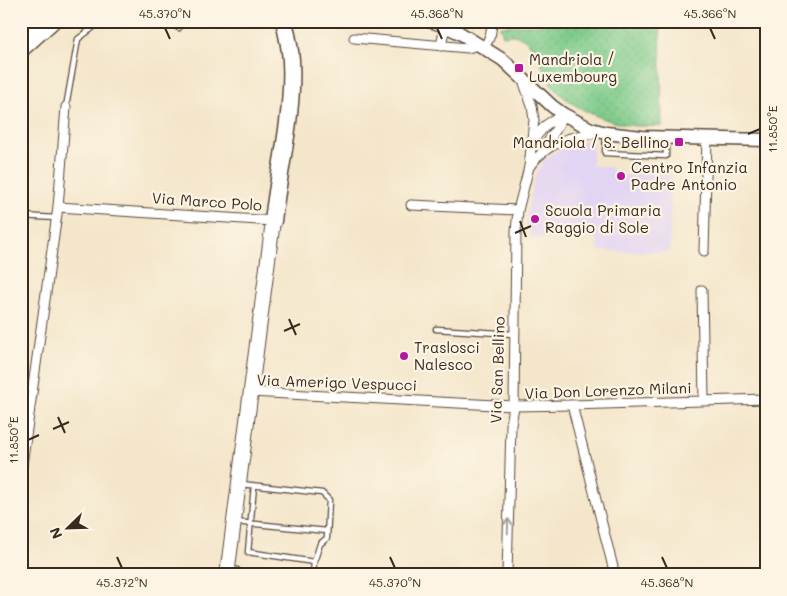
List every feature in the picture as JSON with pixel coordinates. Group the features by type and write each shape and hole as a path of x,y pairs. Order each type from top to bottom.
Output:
{"highway":[{"path":"21,28 29,21"},
{"path":"21,49 52,21"},
{"path":"277,188 277,160 285,90 284,50 278,21"},
{"path":"273,222 291,92 291,60 284,21"}],"main road":[{"name":"Via Marco Polo","path":"250,392 273,222"},
{"name":"Via Amerigo Vespucci","path":"231,573 234,522 250,392"}],"street":[{"path":"430,21 460,33 481,45 503,60 521,76"},
{"path":"354,38 468,48 488,42 491,32 491,21"},
{"path":"441,46 445,26"},
{"name":"Via San Bellino","path":"521,76 563,114 580,124 604,133"},
{"name":"Via San Bellino","path":"507,575 511,425 514,406 516,232 518,210 529,167 534,120 528,92 521,76"},
{"path":"21,472 58,207 66,107"},
{"path":"532,140 546,125 563,114"},
{"name":"Via San Bellino","path":"529,167 555,131 563,114"},
{"name":"Via San Bellino","path":"540,154 564,140 588,134 604,133 766,140"},
{"path":"704,251 707,138"},
{"path":"411,205 518,210"},
{"name":"Via Marco Polo","path":"58,207 273,222"},
{"name":"Via Don Lorenzo Milani","path":"702,290 704,400"},
{"name":"Via Amerigo Vespucci","path":"250,392 514,406"},
{"name":"Via Don Lorenzo Milani","path":"514,406 766,399"},
{"path":"572,405 615,575"}],"lane":[{"path":"66,107 78,39 102,21"},
{"path":"165,21 179,28 181,21"},
{"path":"604,133 605,153 666,156 666,137"},
{"path":"21,216 56,218"},
{"path":"436,329 514,334"},
{"path":"239,484 322,493 329,500 327,538 320,544 314,562 313,575"},
{"path":"254,486 248,552 314,562"},
{"path":"234,522 327,531"}],"shaded area":[{"path":"584,141 593,142 592,166 612,167 613,176 630,176 630,168 670,169 670,252 598,251 597,238 530,238 530,226 526,225 528,206 536,174 544,161 552,154 565,146"}],"green space":[{"path":"660,21 662,126 635,126 618,123 598,117 570,102 550,83 534,49 528,42 522,37 514,35 503,36 500,26"}],"place":[{"name":"Mandriola / Luxembourg","path":"519,68"},
{"name":"Mandriola / S. Bellino","path":"679,142"},
{"name":"Centro Infanzia Padre Antonio","path":"621,176"},
{"name":"Scuola Primaria Raggio di Sole","path":"535,219"},
{"name":"Traslosci Nalesco","path":"404,356"}]}
